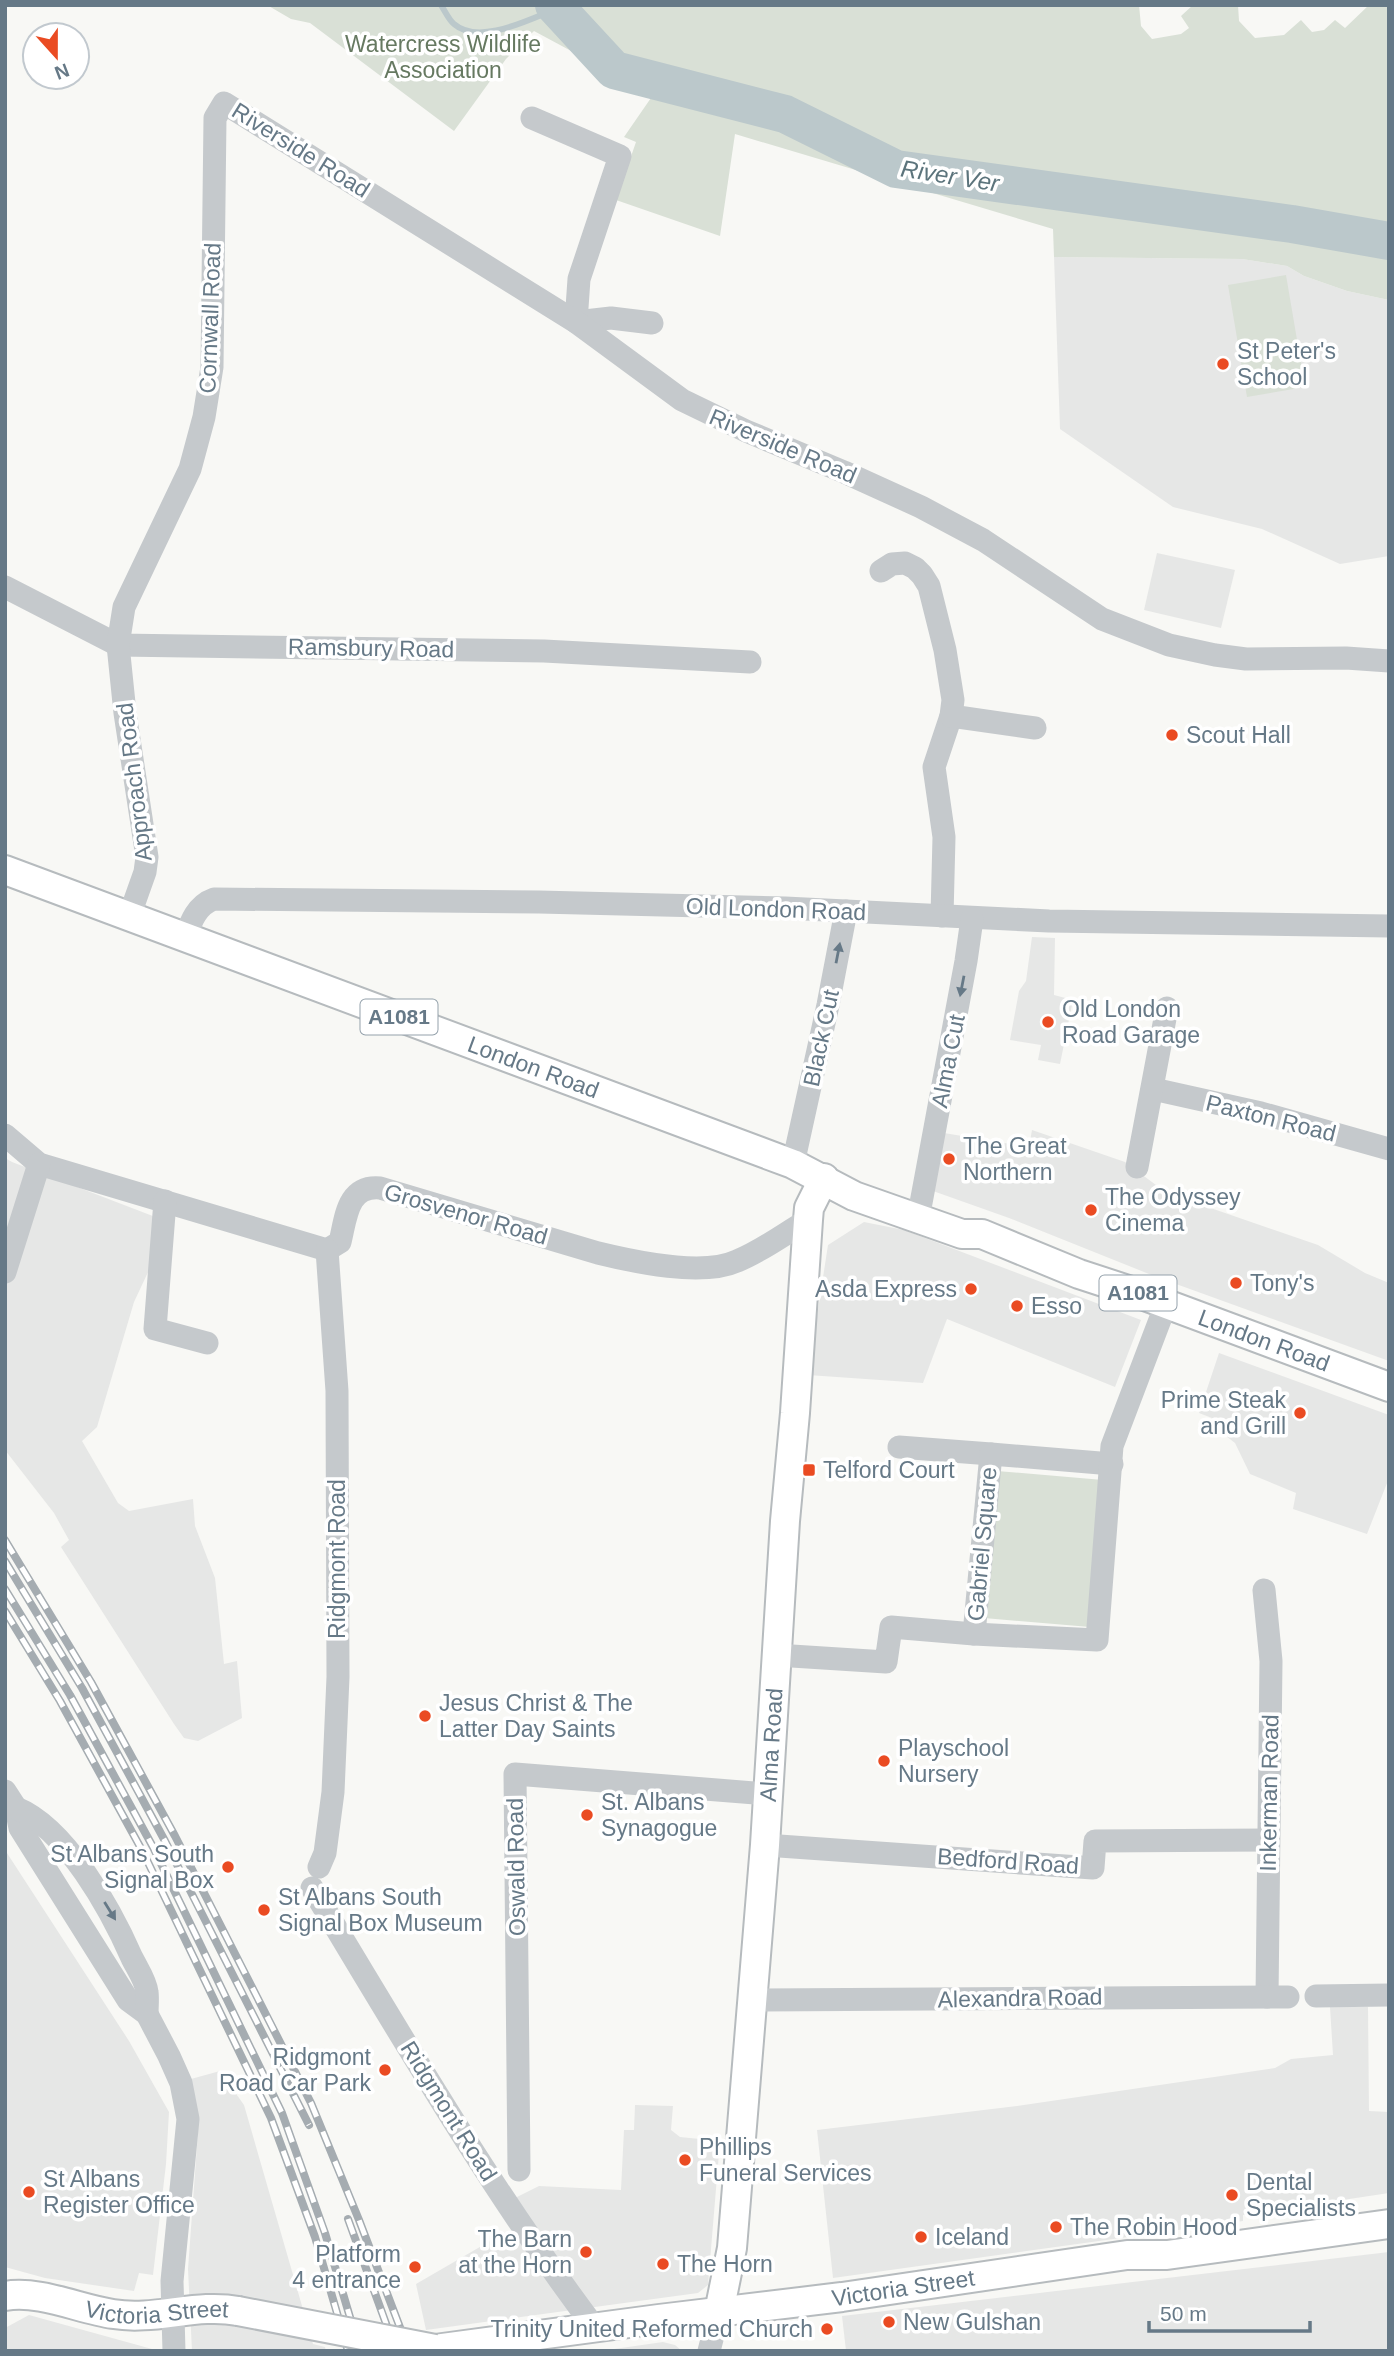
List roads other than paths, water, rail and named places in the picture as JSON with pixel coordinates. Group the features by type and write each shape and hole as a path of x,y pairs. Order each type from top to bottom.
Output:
{"main road":[{"name":"London Road","path":"5,870 793,1164 854,1196 962,1234 982,1234 1079,1274 1389,1387"},
{"name":"London Road","path":"824,1178 865,1181 967,1219 982,1234"},
{"name":"Alma Road","path":"719,2312 732,2248 765,1844 809,1208 824,1178"},
{"name":"Victoria Street","path":"5,2296 24,2295 115,2315 213,2307 435,2349 831,2299 1127,2255 1167,2255 1389,2224"}],"street":[{"name":"Riverside Road","path":"224,103 576,322 682,400 746,431 844,471 921,507 983,540 1085,610 1121,628 1183,649 1246,659 1346,658 1389,661"},
{"name":"Cornwall Road","path":"118,645 124,607 190,469 204,417 212,367 215,118 224,103"},
{"path":"532,118 620,156 579,279 576,322 611,318 652,323"},
{"path":"881,571 909,555 929,586 945,650 953,700 951,716 934,766 944,837 942,916"},
{"name":"Ramsbury Road","path":"5,587 118,645 544,651 750,662"},
{"name":"Approach Road","path":"118,645 125,713 147,857 145,872 129,917"},
{"path":"951,716 1035,728"},
{"name":"Old London Road","path":"185,937 201,906 214,899 540,902 846,911 972,919 1389,926"},
{"name":"Black Cut","path":"793,1164 846,911"},
{"name":"Alma Cut","path":"921,1203 972,919"},
{"path":"1137,1167 1167,1008"},
{"name":"Paxton Road","path":"1153,1088 1389,1149"},
{"path":"5,1135 39,1164 327,1250"},
{"path":"5,1272 39,1164"},
{"name":"Grosvenor Road","path":"327,1250 340,1242 351,1203 360,1189 368,1187 380,1188 598,1253 631,1261 693,1268 712,1269 735,1262 808,1220"},
{"path":"165,1201 155,1328 207,1343"},
{"name":"Ridgmont Road","path":"327,1250 337,1391 338,1677 333,1792 325,1853 316,1877 495,2186 595,2328"},
{"name":"Gabriel Square","path":"776,1655 886,1662 891,1627 1097,1640 1112,1446 1166,1304"},
{"name":"Gabriel Square","path":"899,1447 1112,1464"},
{"name":"Gabriel Square","path":"974,1634 991,1454"},
{"name":"Inkerman Road","path":"1264,1590 1271,1661 1267,1840 1278,1997"},
{"name":"Oswald Road","path":"519,2171 514,1774 768,1794"},
{"path":"11,1799 33,1815 71,1856 92,1882 116,1922 147,1990 147,2014 181,2083 188,2119 172,2281 174,2351"},
{"path":"11,1799 20,1828 128,2000 147,2014"},
{"name":"Bedford Road","path":"765,1844 1093,1868 1095,1840 1267,1840"},
{"path":"1315,1996 1389,1995"},
{"name":"Alexandra Road","path":"752,2000 1278,1997"},
{"path":"709,2351 719,2312"}],"waterway":[{"path":"441,5 454,24 464,30 477,32 490,32 519,24 556,9"},
{"name":"River Ver","path":"554,5 614,70 785,114 896,169 1292,224 1389,241"}],"railway":[{"path":"5,1540 91,1682 175,1836 311,2103 409,2351"},
{"path":"5,1561 82,1688 165,1841 309,2125"},
{"path":"5,1589 70,1695 153,1847 282,2113 325,2233 360,2351"},
{"path":"5,1611 60,1701 143,1852 271,2118 315,2237 348,2351"},
{"path":"348,2219 396,2351"}],"place":[{"name":"St Peter's School","path":"1223,364"},
{"name":"Scout Hall","path":"1172,735"},
{"name":"Old London Road Garage","path":"1048,1022"},
{"name":"The Great Northern","path":"949,1159"},
{"name":"The Odyssey Cinema","path":"1091,1210"},
{"name":"Tony's","path":"1236,1283"},
{"name":"Asda Express","path":"971,1289"},
{"name":"Esso","path":"1017,1306"},
{"name":"Prime Steak and Grill","path":"1300,1413"},
{"name":"Telford Court","path":"809,1470"},
{"name":"Jesus Christ & The Latter Day Saints","path":"425,1716"},
{"name":"Playschool Nursery","path":"884,1761"},
{"name":"St. Albans Synagogue","path":"587,1815"},
{"name":"St Albans South Signal Box","path":"228,1867"},
{"name":"St Albans South Signal Box Museum","path":"264,1910"},
{"name":"Ridgmont Road Car Park","path":"385,2070"},
{"name":"Phillips Funeral Services","path":"685,2160"},
{"name":"St Albans Register Office","path":"29,2192"},
{"name":"Dental Specialists","path":"1232,2195"},
{"name":"The Robin Hood","path":"1056,2227"},
{"name":"Iceland","path":"921,2237"},
{"name":"The Barn at the Horn","path":"586,2252"},
{"name":"The Horn","path":"663,2264"},
{"name":"Platform 4 entrance","path":"415,2267"},
{"name":"New Gulshan","path":"889,2322"},
{"name":"Trinity United Reformed Church","path":"827,2329"}],"park label":[{"name":"Watercress Wildlife Association","path":"443,57"}]}
